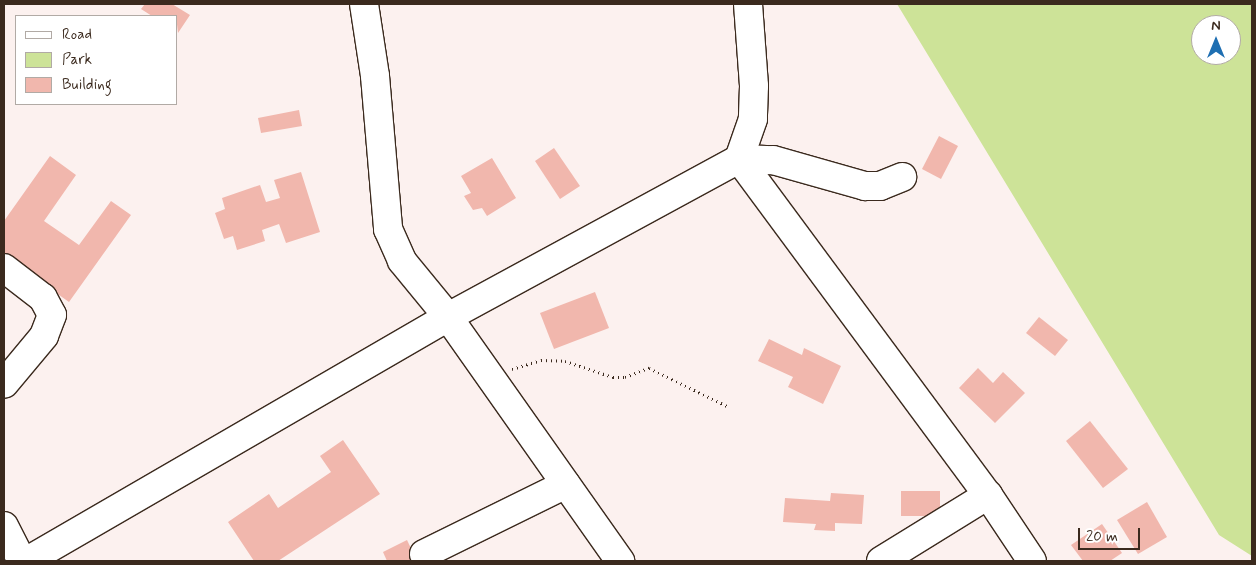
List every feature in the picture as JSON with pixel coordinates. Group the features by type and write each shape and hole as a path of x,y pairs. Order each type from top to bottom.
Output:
{"street":[{"path":"364,4 375,76 388,229 402,261 448,317 620,561"},
{"path":"739,158 753,120 754,86 748,4"},
{"path":"739,158 988,495 1032,561"},
{"path":"27,561 448,317 739,158 774,160 865,186 880,186 902,177"},
{"path":"4,268 43,298 52,315 44,336 4,384"},
{"path":"424,554 566,484"},
{"path":"881,561 988,495"},
{"path":"4,526 22,561"}],"path":[{"path":"491,377 541,360 564,361 613,377 625,377 649,368 727,406"}],"green space":[{"path":"897,4 1252,4 1252,556 1219,535"}],"building":[{"path":"145,4 172,4 190,15 178,33 178,15 150,15 141,9"},
{"path":"299,110 302,126 261,133 258,118"},
{"path":"939,136 958,146 941,179 922,169"},
{"path":"554,148 580,186 560,199 535,161"},
{"path":"50,156 76,175 44,221 79,245 111,201 131,215 69,302 4,256 4,221"},
{"path":"492,158 516,198 487,216 482,208 473,210 464,196 471,193 461,176"},
{"path":"301,172 320,232 286,243 279,224 262,230 265,241 237,250 233,236 224,239 215,213 225,209 222,198 260,185 266,202 280,198 274,180"},
{"path":"595,292 609,328 554,349 540,313"},
{"path":"1039,317 1068,340 1055,356 1026,333"},
{"path":"769,339 802,355 804,348 841,366 823,404 788,387 793,377 758,361"},
{"path":"978,368 993,383 1003,372 1025,393 995,423 959,388"},
{"path":"1090,421 1128,469 1103,488 1066,441"},
{"path":"343,440 380,494 278,561 254,561 228,522 269,494 278,508 331,472 320,456"},
{"path":"901,491 940,491 940,516 901,516"},
{"path":"831,493 864,495 862,524 835,523 835,531 814,530 816,524 783,522 785,498 830,501"},
{"path":"1147,502 1167,537 1138,554 1117,520"},
{"path":"1102,524 1122,553 1110,561 1083,561 1071,545"},
{"path":"407,540 417,561 387,561 383,552"}]}
